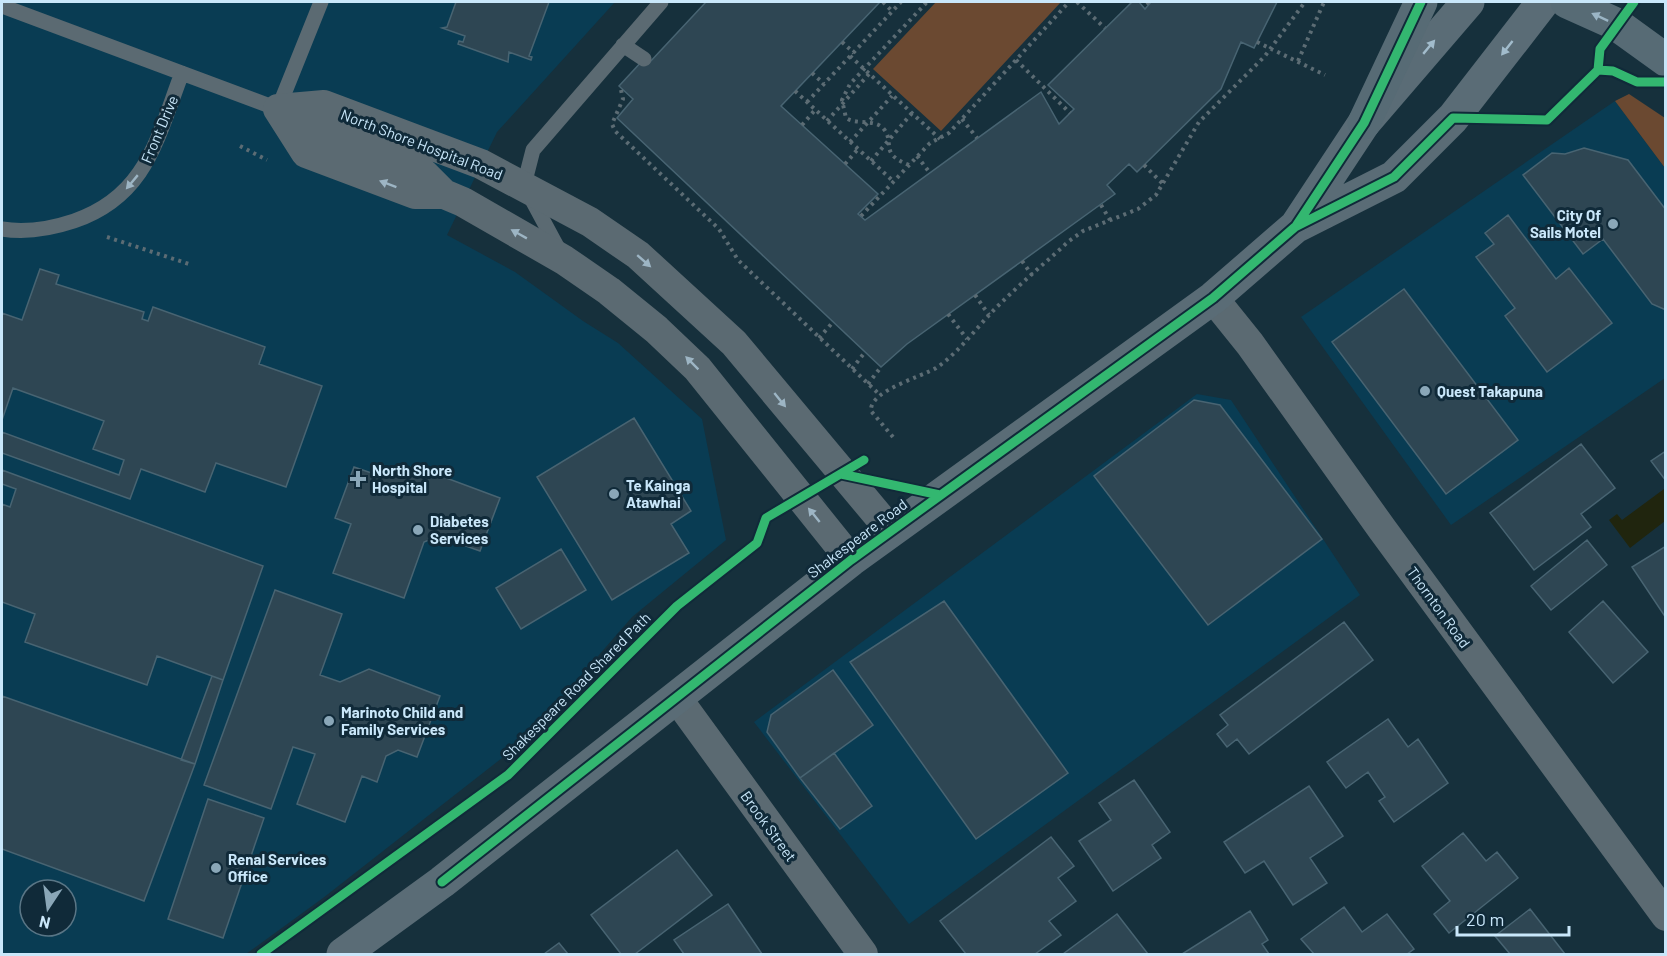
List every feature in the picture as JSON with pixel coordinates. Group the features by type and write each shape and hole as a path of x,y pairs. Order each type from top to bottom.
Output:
{"main road":[{"path":"1364,123 1421,2"},
{"name":"Shakespeare Road","path":"1295,227 1364,123 1468,2"},
{"name":"Shakespeare Road","path":"343,954 442,882 851,560 1213,298 1295,227 1394,177 1453,118 1543,2"},
{"path":"1567,2 1617,24 1665,60"}],"street":[{"name":"North Shore Hospital Road","path":"278,109 324,105 481,164 526,176 638,255 734,344 891,531"},
{"path":"278,109 306,153 415,194 444,194 564,260 649,324 697,368 851,560"},
{"name":"Thornton Road","path":"1213,298 1250,344 1665,916"},
{"name":"Brook Street","path":"676,697 863,954"}],"lane":[{"path":"278,109 321,2"},
{"path":"564,260 526,176 533,150 661,2"},
{"name":"North Shore Hospital Road","path":"2,6 278,109"},
{"path":"623,45 644,59"},
{"name":"Front Drive","path":"2,229 38,230 92,214 114,201 135,180 150,155 182,73"}],"path":[{"path":"883,2 892,11"},
{"path":"807,102 901,2"},
{"path":"909,165 896,160 891,154 884,130 880,126 846,118 842,104 844,92 927,2"},
{"path":"861,216 930,143 940,139 962,118 1069,2"},
{"path":"1077,2 1105,28"},
{"path":"893,437 871,411 872,403 880,395 935,368 1069,240 1083,231 1148,203 1163,184 1199,122 1271,48 1305,2"},
{"path":"1298,62 1324,2"},
{"path":"842,42 864,70 940,139"},
{"path":"1257,42 1325,75"},
{"path":"1016,60 1070,113"},
{"path":"601,70 618,84 623,94 612,124 615,131 719,229 738,260 880,395"},
{"path":"812,73 824,84"},
{"path":"827,121 869,74"},
{"path":"795,91 893,182"},
{"path":"850,142 892,96"},
{"path":"802,125 815,110"},
{"path":"871,161 912,113"},
{"path":"962,118 977,138"},
{"path":"240,146 267,160"},
{"path":"845,164 858,149"},
{"path":"917,156 930,173"},
{"path":"1143,165 1163,184"},
{"path":"1101,205 1110,220"},
{"path":"65,223 192,265"},
{"path":"1022,261 1032,275"},
{"path":"975,295 989,315"},
{"path":"948,314 967,339"},
{"path":"819,338 833,322"},
{"path":"852,369 865,352"},
{"path":"868,384 881,367"}],"shaded area":[{"name":"North Shore Hospital","path":"2,2 615,2 497,132 447,235 515,272 618,343 702,419 726,540 632,617 525,740 323,898 246,954 2,954"},
{"path":"936,2 1061,2 941,131 873,69"},
{"path":"1629,94 1665,118 1665,168 1615,101"},
{"path":"1615,101 1665,168 1665,378 1451,525 1301,317"},
{"path":"1197,394 1231,400 1360,595 909,924 754,722"},
{"path":"1664,489 1665,521 1630,548 1609,520 1617,514 1622,520"}],"building":[{"path":"456,2 549,2 529,56 532,57 531,60 509,52 508,62 458,44 459,41 463,42 465,36 442,28 447,27"},
{"path":"706,2 880,2 781,106 878,194 858,214 865,220 1041,92 1059,124 1074,109 1048,85 1132,2 1139,2 1145,9 1151,2 1277,2 1254,48 1241,42 1221,89 1137,172 1129,164 1107,185 1115,194 907,344 881,367 617,118 633,99 619,86 644,59 649,63"},
{"name":"City Of Sails Motel","path":"1584,148 1628,160 1666,210 1666,310 1652,304 1603,239 1583,254 1523,175 1552,153 1565,154"},
{"path":"1508,215 1556,279 1569,268 1612,323 1547,372 1505,316 1515,308 1476,257 1494,244 1485,233"},
{"path":"40,269 59,275 56,284 144,312 142,319 148,321 153,307 265,347 259,364 322,386 286,487 216,463 205,492 141,469 130,499 2,453 2,432 119,475 124,460 93,449 104,421 13,388 2,420 2,313 22,320"},
{"name":"Quest Takapuna","path":"1404,289 1518,440 1446,494 1332,342"},
{"path":"1194,400 1220,405 1322,539 1208,625 1094,476"},
{"name":"Te Kainga Atawhai","path":"634,418 691,511 671,524 689,553 612,600 537,477"},
{"path":"1581,444 1615,488 1581,514 1591,527 1534,570 1490,513"},
{"path":"1666,451 1666,481 1651,461"},
{"name":"Diabetes Services","path":"414,466 500,498 480,551 438,536 424,542 404,598 333,573 351,524 335,518 354,467 386,478"},
{"path":"2,470 263,566 223,680 157,656 147,685 25,642 35,614 2,602 2,504 10,507 16,489 2,484"},
{"path":"1587,540 1607,565 1551,610 1531,586"},
{"path":"1666,546 1666,618 1632,567"},
{"path":"561,549 586,590 521,629 496,588"},
{"name":"Marinoto Child and Family Services","path":"275,590 342,614 320,675 340,682 369,669 440,696 417,757 398,750 386,756 377,782 362,776 345,822 297,804 315,754 293,747 271,809 204,785"},
{"path":"944,601 1068,773 976,839 850,662"},
{"path":"1603,601 1648,652 1613,683 1569,632"},
{"path":"1344,622 1373,660 1249,754 1237,739 1227,747 1217,734 1228,725 1220,715"},
{"path":"833,670 873,725 800,778 767,732 771,715"},
{"path":"212,676 223,680 195,764 181,760"},
{"path":"2,696 195,764 144,901 2,849"},
{"path":"1388,719 1408,747 1418,739 1448,783 1394,822 1379,801 1385,797 1368,772 1346,788 1327,762"},
{"path":"834,753 872,806 840,829 800,778"},
{"path":"1134,780 1170,832 1152,845 1161,858 1113,891 1079,841 1111,820 1099,803"},
{"path":"1309,786 1343,836 1310,858 1327,883 1293,905 1264,861 1245,873 1224,842"},
{"name":"Renal Services Office","path":"208,799 264,818 223,938 168,919"},
{"path":"1463,833 1486,861 1497,852 1518,878 1449,933 1434,914 1450,901 1422,866"},
{"path":"1051,837 1074,866 1058,878 1076,901 1049,921 1061,935 1035,954 966,954 940,921"},
{"path":"677,850 712,895 635,954 621,954 591,915"},
{"path":"728,904 762,954 684,954 674,940"},
{"path":"1344,907 1362,932 1387,914 1414,949 1407,954 1314,954 1301,939"},
{"path":"1530,909 1565,954 1510,954 1495,936"},
{"path":"1250,911 1268,940 1262,944 1269,954 1182,954"},
{"path":"1117,914 1148,954 1063,954"},
{"path":"559,943 568,954 544,954"}],"cycle path":[{"path":"1296,226 1364,123 1421,2"},
{"path":"1598,70 1600,49 1634,2"},
{"path":"442,882 851,560 1213,298 1295,227 1394,177 1453,118 1547,120 1598,70 1613,71 1637,82 1666,82"},
{"name":"Shakespeare Road Shared Path","path":"261,954 508,775 677,606 757,543 766,518 864,460"},
{"path":"841,474 940,495"}],"place":[{"name":"City Of Sails Motel","path":"1613,224"},
{"name":"Quest Takapuna","path":"1425,391"},
{"name":"North Shore Hospital","path":"358,479"},
{"name":"Te Kainga Atawhai","path":"614,494"},
{"name":"Diabetes Services","path":"418,530"},
{"name":"Marinoto Child and Family Services","path":"329,721"},
{"name":"Renal Services Office","path":"216,868"}]}
